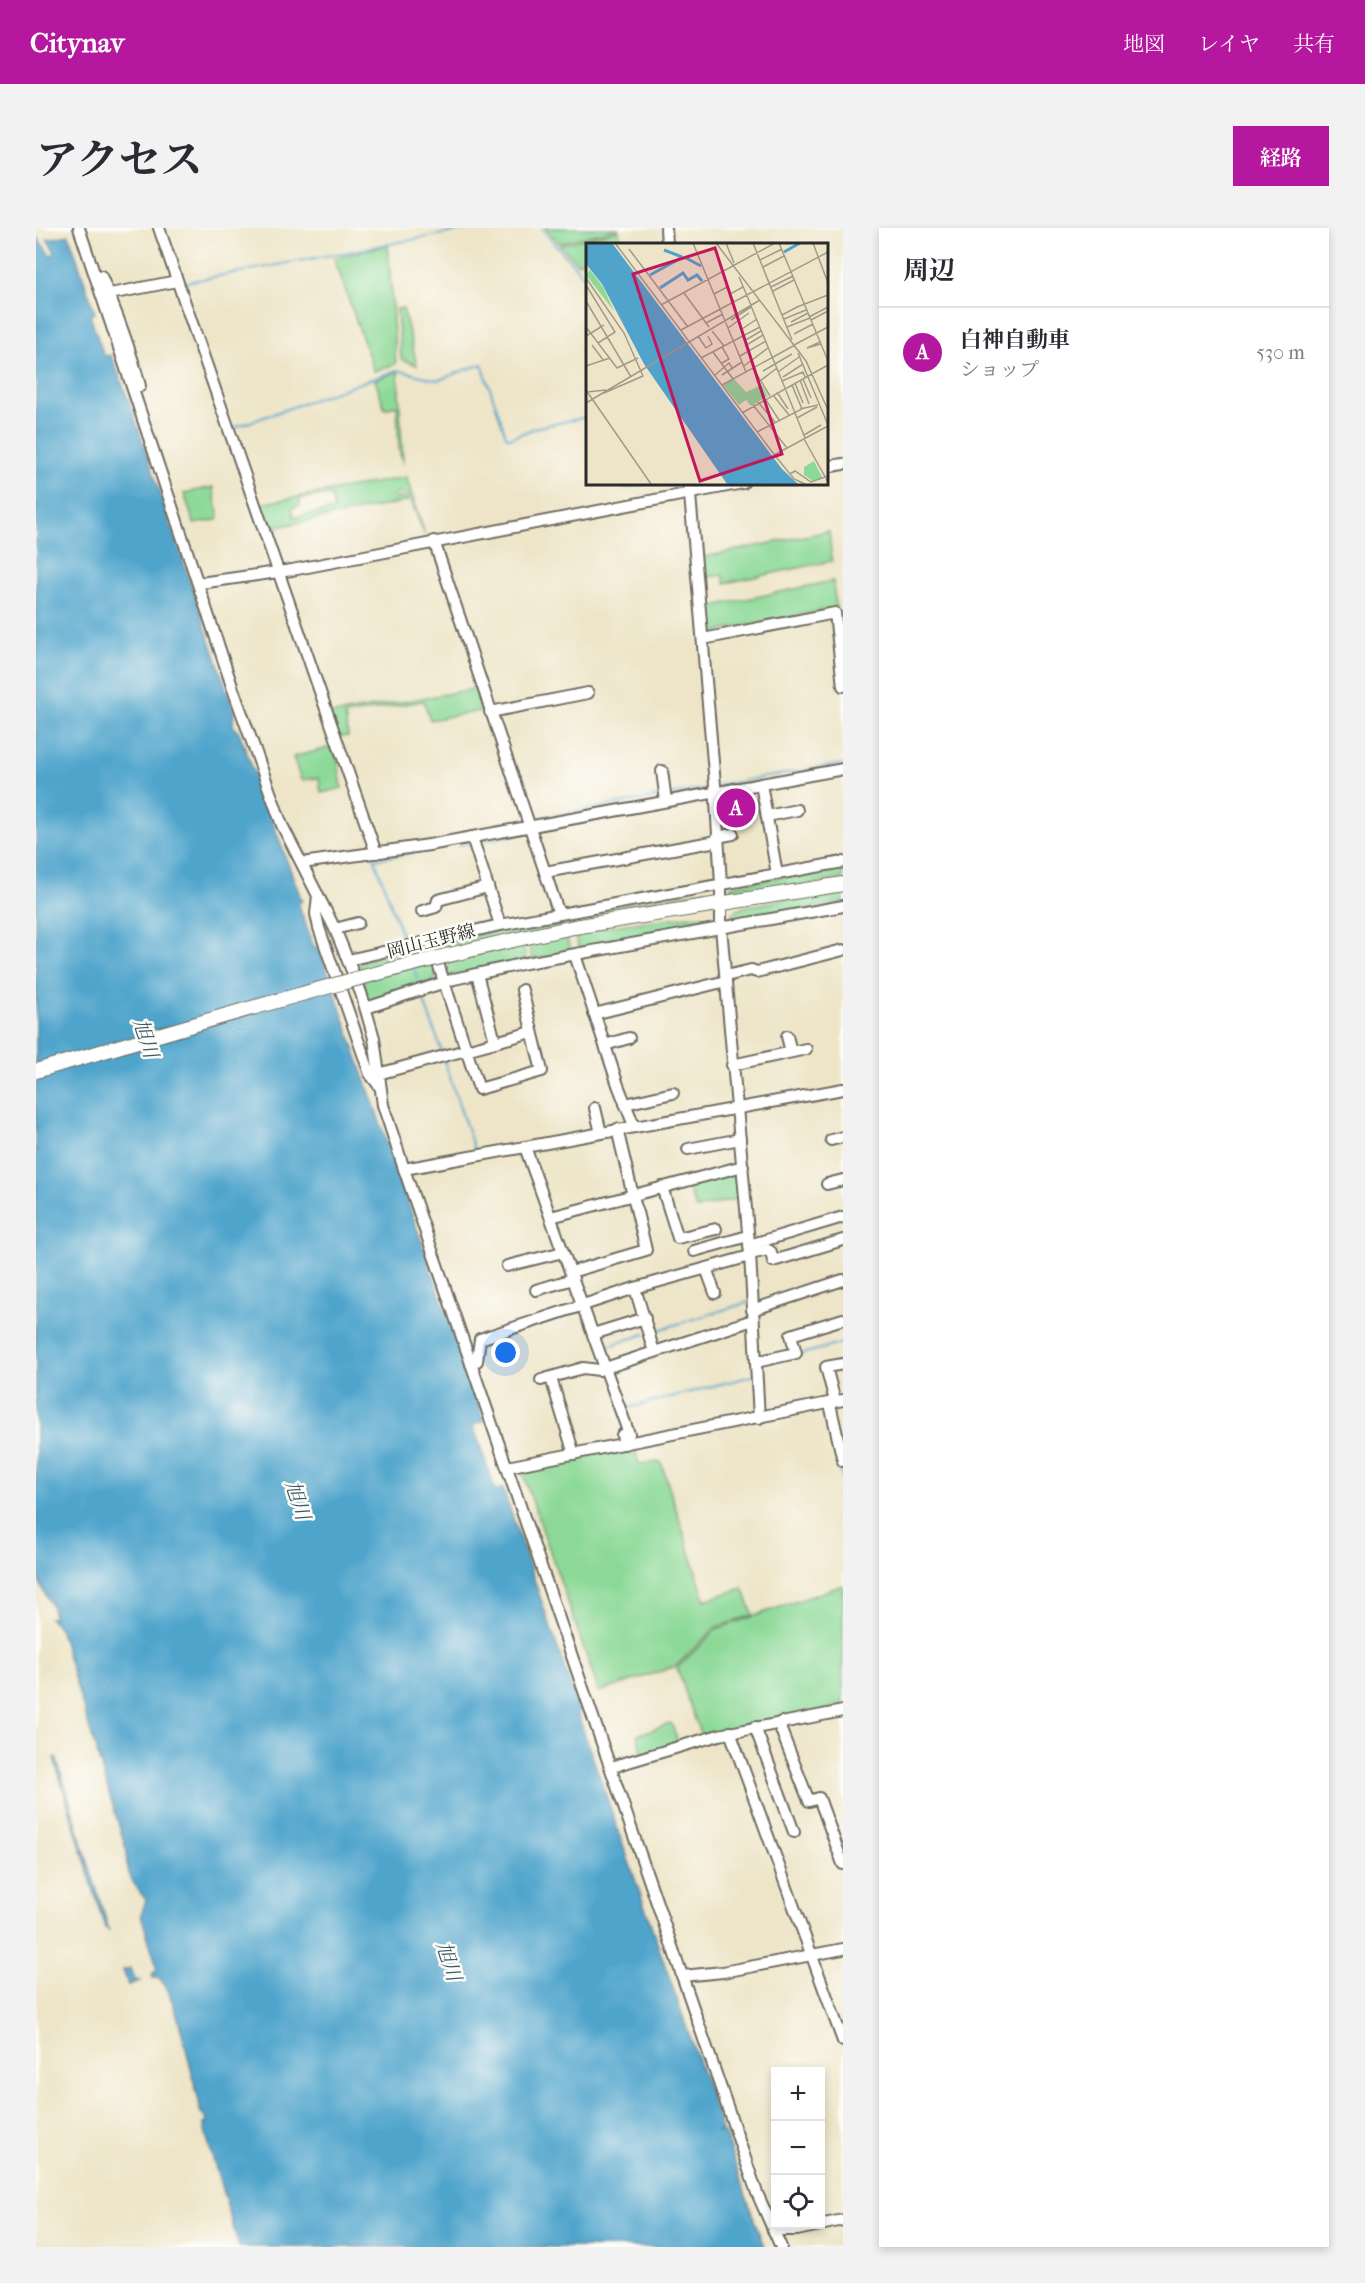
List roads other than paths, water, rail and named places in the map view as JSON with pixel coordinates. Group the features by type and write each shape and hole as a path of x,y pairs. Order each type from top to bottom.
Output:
{"main road":[{"name":"岡山玉野線","path":"36,1071 457,951 574,927 843,884"}],"street":[{"path":"79,228 96,269 110,294 140,386 134,388"},
{"path":"86,228 96,269 233,689 282,825 335,929 366,1008 374,1038 380,1088 404,1169 682,1977 781,2247"},
{"path":"159,228 175,281 374,854"},
{"path":"666,228 667,243"},
{"path":"110,294 175,281"},
{"path":"828,467 843,464"},
{"path":"200,583 277,572 737,484"},
{"path":"690,493 715,788 722,884 721,927 735,1105 738,1108 738,1139 759,1414"},
{"path":"434,543 559,914"},
{"path":"702,639 835,612 841,641 843,687"},
{"path":"490,712 588,693"},
{"path":"302,863 473,841 529,826 715,788 762,787 843,769"},
{"path":"662,771 666,798"},
{"path":"762,787 777,874"},
{"path":"767,816 797,810"},
{"path":"545,872 733,834"},
{"path":"473,841 500,925"},
{"path":"348,960 500,925 843,862"},
{"path":"422,911 436,907 438,900 488,887"},
{"path":"318,895 316,914 319,928 370,1074 380,1088"},
{"path":"366,1008 477,974 843,906"},
{"path":"335,929 358,923"},
{"path":"431,942 479,1089 542,1071 522,990"},
{"path":"594,1014 726,979 751,970 757,972 843,950"},
{"path":"575,955 634,1126"},
{"path":"477,974 495,1041"},
{"path":"378,1074 532,1032"},
{"path":"787,1036 791,1052"},
{"path":"605,1045 630,1038"},
{"path":"732,1065 806,1049"},
{"path":"404,1169 526,1149 601,1132 618,1132 634,1126 843,1089"},
{"path":"625,1104 673,1093"},
{"path":"595,1108 601,1132"},
{"path":"536,1290 646,1250 631,1195 618,1132"},
{"path":"831,1140 843,1137"},
{"path":"688,1149 738,1139"},
{"path":"526,1149 560,1252 580,1307 593,1334 625,1438"},
{"path":"550,1217 741,1166"},
{"path":"827,1184 843,1180"},
{"path":"662,1187 678,1238 716,1229"},
{"path":"471,1364 477,1361 480,1339 635,1288 706,1268 747,1247 843,1217"},
{"path":"694,1251 747,1247 768,1250 771,1252 773,1261 843,1240"},
{"path":"507,1266 560,1252"},
{"path":"706,1268 715,1293"},
{"path":"574,1454 546,1379 583,1368 603,1369 654,1352 843,1280"},
{"path":"635,1288 654,1352"},
{"path":"593,1334 645,1318"},
{"path":"756,1362 796,1353 791,1335 843,1319"},
{"path":"843,1364 826,1367 843,1461"},
{"path":"507,1467 574,1454 625,1438 832,1403"},
{"path":"611,1767 730,1732 781,1726 843,1711"},
{"path":"781,1726 809,1801 819,1798 843,1864"},
{"path":"756,1730 794,1832"},
{"path":"730,1732 815,1955 843,2042"},
{"path":"682,1977 843,1949"},
{"path":"773,2230 797,2229 843,2220"}],"water":[{"name":"旭川","path":"69,235 95,313 90,315 104,356 111,355 130,404 234,711 233,726 239,732 302,901 298,903 313,945 320,950 484,1421 473,1425 495,1490 503,1489 579,1710 578,1715 722,2129 717,2132 724,2132 764,2247 239,2247 204,2128 204,2124 208,2122 200,2111 178,2018 166,1988 159,1978 153,1978 152,1974 157,1967 141,1915 146,1900 129,1872 127,1852 59,1628 49,1618 53,1618 52,1607 36,1571 36,236 51,256 55,252 47,239"},
{"path":"56,1757 109,1930 105,1928 54,1758"},
{"path":"131,1968 135,1980 140,1981 128,1985 123,1970"}],"waterway":[{"path":"181,283 475,228"},
{"path":"541,228 586,279"},
{"path":"233,428 397,370 438,380 482,364 506,436 510,438 538,427 586,417"},
{"path":"623,484 625,488 643,484"},
{"path":"744,488 763,484"},
{"path":"719,785 843,764"},
{"path":"669,795 710,788"},
{"path":"530,820 663,796"},
{"path":"476,842 524,833"},
{"path":"459,845 471,843"},
{"path":"376,859 412,853"},
{"path":"374,857 402,936"},
{"path":"408,952 411,961"},
{"path":"414,969 419,984"},
{"path":"424,1001 442,1052"},
{"path":"444,1060 475,1152"},
{"path":"652,1332 749,1302"},
{"path":"602,1348 645,1334"},
{"path":"798,1355 843,1343"},
{"path":"624,1409 752,1376"},
{"path":"838,1462 843,1482"}],"place":[{"name":"白神自動車","path":"736,808"}]}
